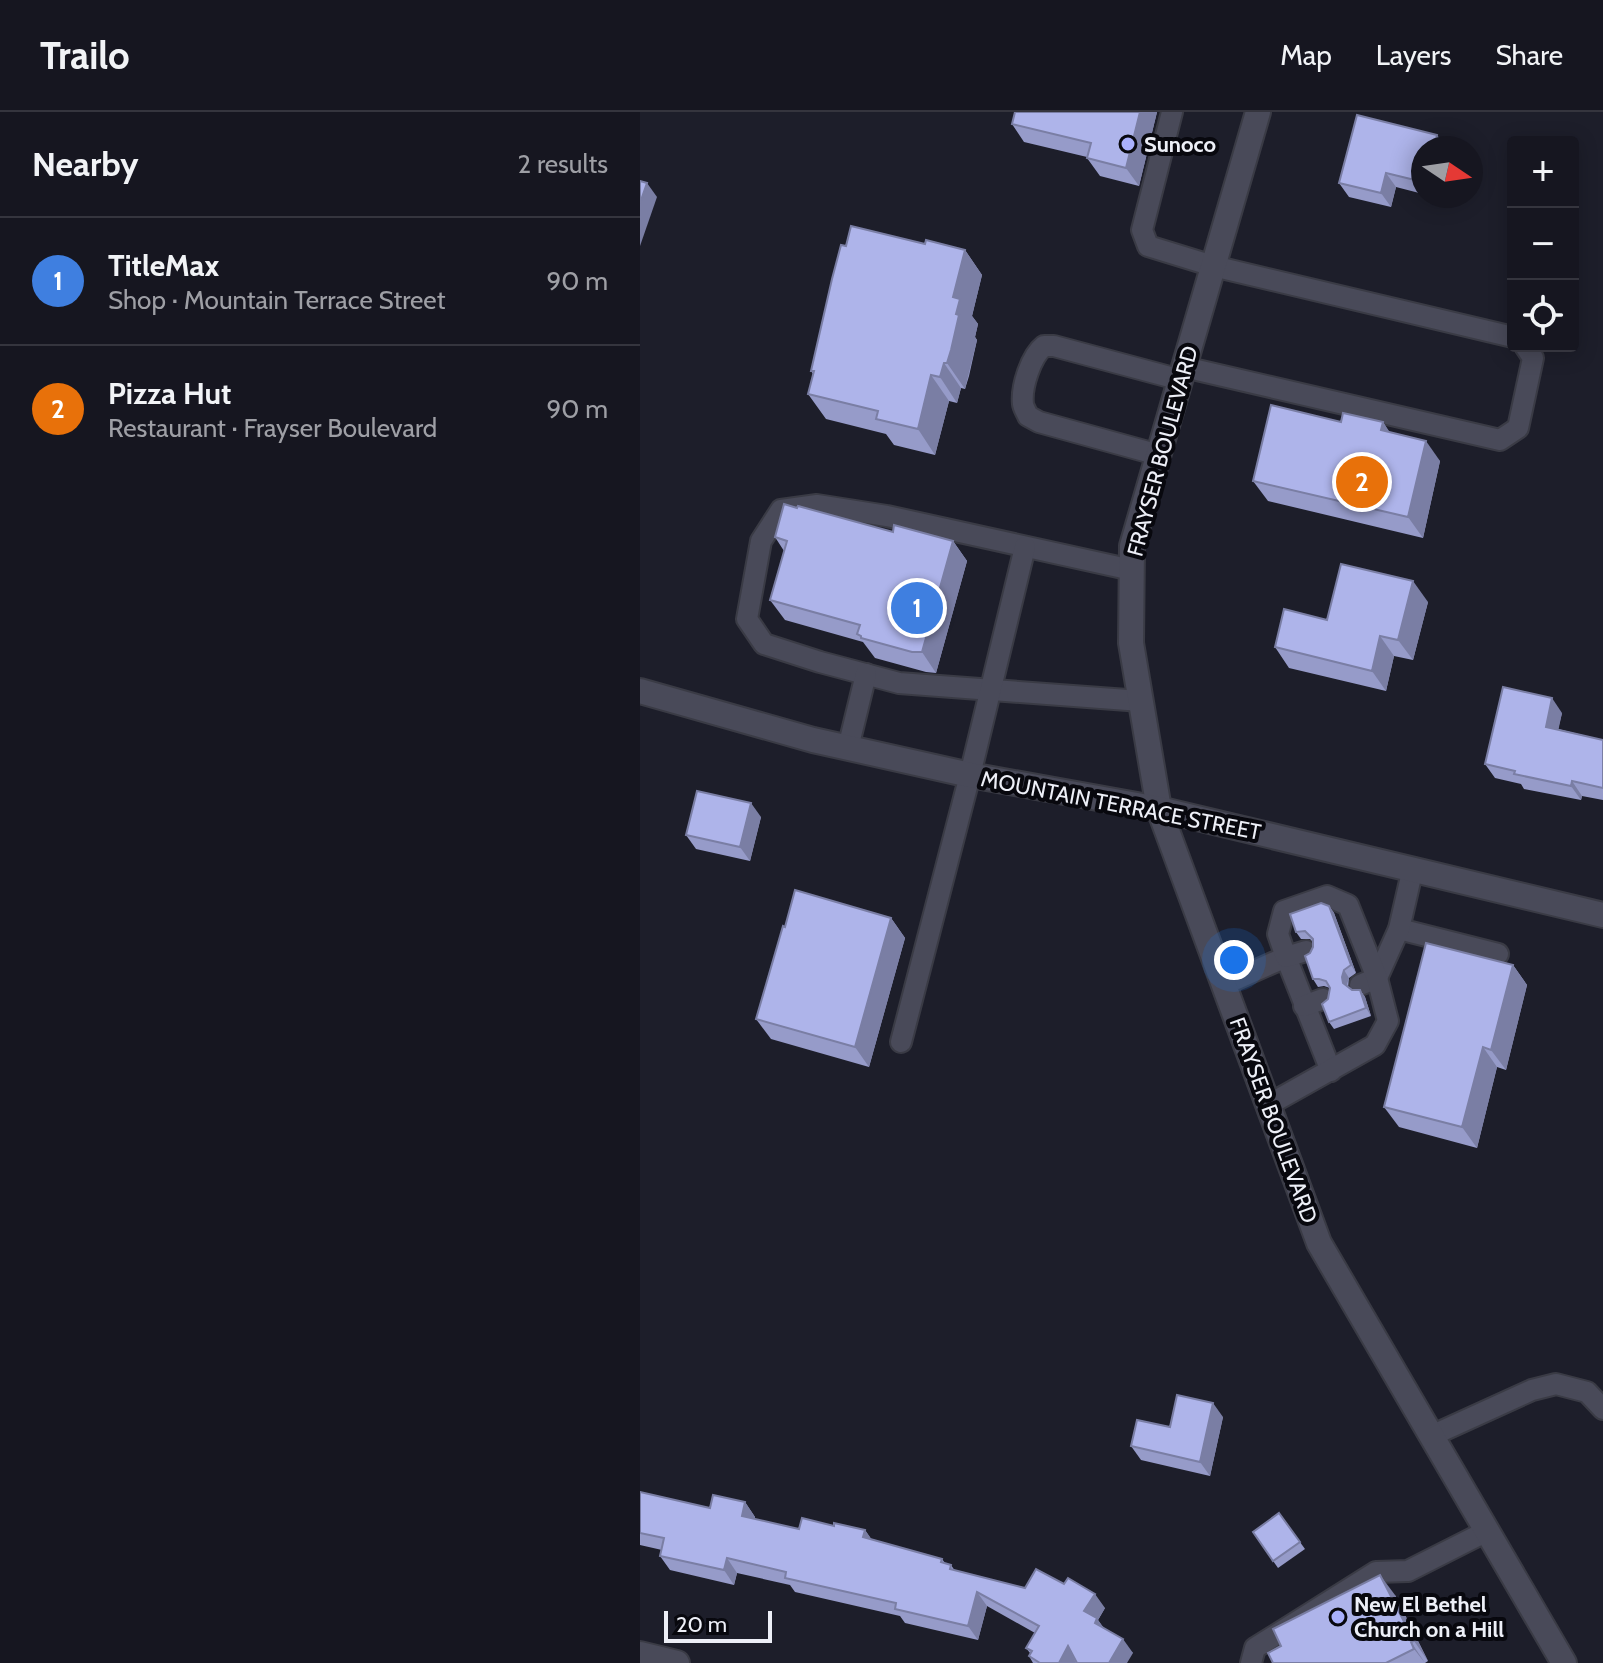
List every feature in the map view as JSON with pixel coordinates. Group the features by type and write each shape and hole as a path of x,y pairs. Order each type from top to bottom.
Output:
{"main road":[{"name":"FRAYSER BOULEVARD","path":"1258,112 1132,546 1131,643 1159,809 1319,1243 1564,1663"},
{"name":"MOUNTAIN TERRACE STREET","path":"640,691 848,748 970,775 1159,809 1603,915"},
{"path":"640,1654 677,1663"}],"lane":[{"path":"1172,112 1142,230 1148,246 1213,266 1507,336"},
{"path":"1159,455 1039,422 1028,416 1023,405 1036,352 1044,346 1054,346 1500,440 1518,428 1533,358 1529,352"},
{"path":"1132,570 887,516 817,505 781,510 761,541 747,619 764,644 899,683 1141,701"},
{"path":"901,1042 1025,547"},
{"path":"848,748 866,674"},
{"path":"1368,982 1399,929 1413,868"},
{"path":"1268,1105 1331,1071 1375,1045 1388,1021 1368,982 1350,933 1348,905 1327,896 1284,911 1278,934 1296,954 1331,1071"},
{"path":"1399,929 1498,954"},
{"path":"1223,985 1296,954"},
{"path":"1431,1436 1532,1390 1556,1384 1587,1392 1603,1409"},
{"path":"1251,1663 1255,1648 1376,1572 1408,1571 1487,1531"}],"building":[{"path":"1015,112 1140,112 1126,168 1087,158 1091,143 1012,124"},
{"path":"1357,115 1437,135 1411,136 1411,179 1386,173 1381,193 1339,183"},
{"path":"640,181 647,183 640,203"},
{"path":"851,226 965,250 953,297 960,299 951,350 940,377 931,375 918,429 876,419 878,411 808,394 832,279 841,245 846,246"},
{"path":"1271,405 1341,422 1343,413 1383,422 1381,430 1426,441 1408,517 1253,481"},
{"path":"784,504 893,532 894,525 953,541 922,652 861,638 857,634 860,625 770,600 787,541 775,537"},
{"path":"1341,564 1413,581 1398,640 1380,636 1372,671 1275,647 1284,609 1327,620"},
{"path":"1503,687 1552,698 1546,727 1603,740 1603,788 1572,781 1571,786 1514,774 1515,771 1485,764"},
{"path":"697,791 751,803 740,847 686,835"},
{"path":"795,890 891,918 855,1047 756,1019"},
{"path":"1321,903 1329,906 1351,965 1344,970 1343,983 1352,990 1360,990 1366,1008 1329,1022 1322,1004 1328,999 1330,988 1326,981 1313,979 1305,956 1313,947 1313,939 1305,931 1296,932 1290,914"},
{"path":"1426,943 1513,965 1491,1050 1483,1047 1462,1127 1384,1107"},
{"path":"1177,1395 1213,1403 1200,1462 1131,1446 1137,1420 1170,1427"},
{"path":"640,1492 710,1508 713,1495 745,1502 742,1516 799,1529 802,1518 865,1530 863,1537 942,1559 941,1562 951,1565 950,1569 1025,1588 1036,1569 1064,1584 1068,1578 1095,1594 1084,1611 1097,1618 1095,1623 1123,1639 1109,1663 1077,1663 1068,1646 1059,1663 1040,1663 1029,1656 1032,1651 1026,1648 1039,1626 977,1592 968,1626 895,1609 896,1603 785,1578 786,1572 727,1558 724,1570 660,1556 664,1538 640,1533"},
{"path":"1279,1513 1300,1542 1273,1561 1253,1532"},
{"path":"1380,1575 1414,1641 1411,1642 1414,1649 1386,1663 1273,1663 1268,1653 1281,1646 1273,1629"}],"place":[{"name":"Sunoco","path":"1128,144"},
{"name":"Pizza Hut","path":"1362,482"},
{"name":"TitleMax","path":"917,608"},
{"name":"New El Bethel Church on a Hill","path":"1338,1617"}]}
